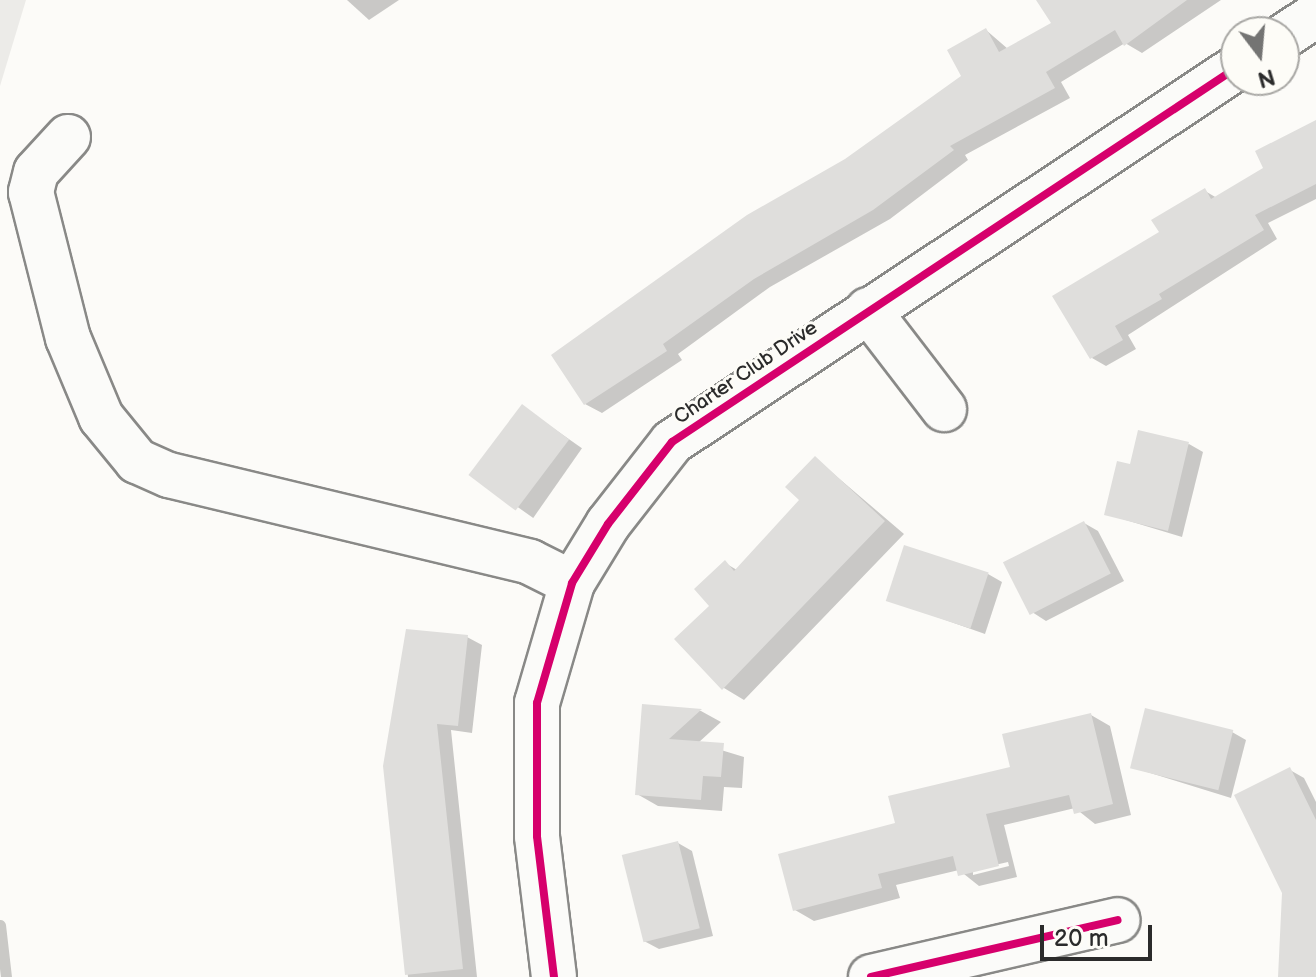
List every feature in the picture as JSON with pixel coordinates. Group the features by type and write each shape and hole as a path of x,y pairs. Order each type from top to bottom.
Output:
{"street":[{"name":"Charter Club Drive","path":"554,977 537,836 537,703 572,583 672,442 1220,79"},
{"path":"68,137 36,172 31,192 68,338 101,417 137,461 169,475 530,562 572,583"},
{"path":"868,310 944,409"},
{"path":"871,977 1117,920"}],"shaded area":[{"path":"0,0 26,0 0,86"}],"building":[{"path":"1036,0 1187,0 1124,46 1115,30 1046,72 1055,88 950,146 954,150 873,210 754,279 663,344 667,351 584,405 551,355 747,215 845,159 961,76 947,50 986,28 999,52 1051,23"},
{"path":"1316,120 1316,184 1255,215 1264,230 1159,294 1162,299 1115,326 1123,340 1090,359 1052,296 1159,232 1151,220 1205,188 1211,199 1263,168 1255,151"},
{"path":"522,404 569,440 516,511 468,475"},
{"path":"1138,430 1189,442 1168,531 1104,515 1117,461 1130,464"},
{"path":"815,456 885,521 722,690 674,639 709,606 694,589 725,560 734,571 799,500 785,487"},
{"path":"1084,521 1111,574 1030,615 1003,562"},
{"path":"904,545 989,573 970,629 886,601"},
{"path":"406,629 468,635 458,726 437,724 463,969 405,975 383,766"},
{"path":"642,704 702,709 669,739 724,743 721,777 703,776 701,800 635,795"},
{"path":"1145,708 1233,730 1218,790 1130,768"},
{"path":"1091,713 1113,804 1074,814 1069,795 986,814 999,866 958,876 953,856 878,874 882,888 793,911 778,854 895,823 888,796 1010,767 1002,734"},
{"path":"1290,767 1316,820 1316,977 1278,977 1282,893 1234,795"},
{"path":"678,841 700,928 643,942 622,855"}],"waterway":[{"path":"0,925 6,977"}],"cycle path":[{"path":"554,977 537,836 537,703 572,583 608,524 672,442 1220,79"},
{"path":"871,977 1117,920"}]}
